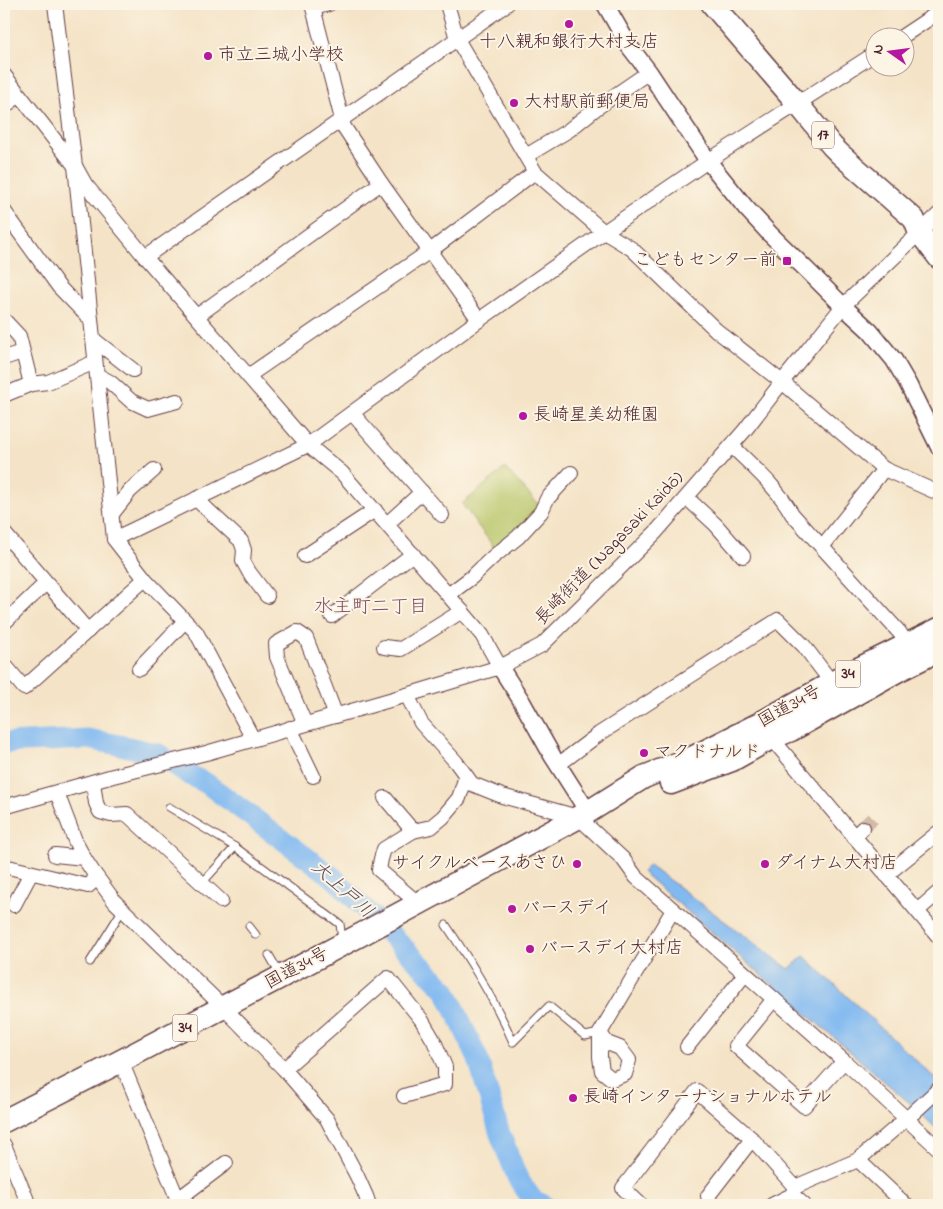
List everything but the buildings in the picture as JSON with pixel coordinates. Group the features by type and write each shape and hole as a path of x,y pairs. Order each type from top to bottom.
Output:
{"highway":[{"name":"国道34号","path":"4,1121 121,1062 583,815 732,760 765,731 832,683 939,629"},
{"name":"国道34号","path":"765,731 791,730 939,650"}],"main road":[{"name":"17","path":"712,4 798,103 832,146 914,219 919,232 939,258"}],"street":[{"path":"55,4 75,166 114,538 145,579 196,632 253,739"},
{"path":"329,4 313,6 344,127 381,183 479,320"},
{"path":"447,4 457,39 536,172 604,232 632,249 716,330 782,382 884,469 936,492 939,491"},
{"path":"145,257 507,4"},
{"path":"605,4 629,46 649,72 708,161 746,208 842,306 870,331 894,360 939,447"},
{"path":"915,28 939,12"},
{"path":"114,538 308,445 479,320 604,232 708,161 866,59"},
{"path":"526,156 569,130 595,109 649,72"},
{"path":"4,75 75,166 85,184 145,257 308,445 342,473 388,524 482,635 558,765 583,815 623,859 636,877 844,1061 910,1116 939,1149"},
{"path":"4,107 19,95"},
{"path":"248,376 430,251 536,172"},
{"path":"197,316 381,183"},
{"path":"4,211 59,287 91,320"},
{"name":"長崎街道 (Nagasaki Kaidō)","path":"4,807 113,776 206,753 500,667 542,645 656,532 687,498 732,446 842,306 939,214"},
{"path":"4,320 19,336 31,384"},
{"path":"93,339 133,370"},
{"path":"4,358 22,352"},
{"path":"4,395 31,384 48,382 96,368"},
{"path":"96,368 132,402 148,409 177,401"},
{"path":"352,413 442,515"},
{"path":"732,446 775,490 787,504 792,514 900,633 907,645"},
{"path":"822,547 884,469"},
{"path":"112,514 130,491 154,470"},
{"path":"448,595 518,537 541,512 547,499 571,473"},
{"path":"388,524 422,492"},
{"path":"687,498 716,525 743,556"},
{"path":"196,499 241,541 244,550 243,561 267,596"},
{"path":"305,556 375,510"},
{"path":"4,533 88,631"},
{"path":"332,616 413,554"},
{"path":"4,664 24,688 145,579"},
{"path":"4,622 46,583"},
{"path":"384,648 401,649 462,611"},
{"path":"558,765 599,734 778,620 804,646 832,683"},
{"path":"139,669 185,621"},
{"path":"305,724 277,657 276,644 297,632 306,638 336,716"},
{"path":"407,695 421,723 472,784 502,796 583,815"},
{"path":"290,728 313,776"},
{"path":"765,731 859,832 886,875 939,936"},
{"path":"416,905 377,868 384,849 413,831 431,827 444,817 459,798 466,776"},
{"path":"93,782 96,804 100,812 111,815 127,814 221,901"},
{"path":"57,793 76,843 97,878 115,902 284,1069 327,1119 357,1176 369,1205"},
{"path":"385,798 413,831"},
{"path":"886,875 939,832"},
{"path":"55,855 84,858"},
{"path":"4,866 88,886 97,878"},
{"path":"14,905 31,873"},
{"path":"917,911 939,892"},
{"path":"600,1033 673,910"},
{"path":"687,1047 745,974"},
{"path":"284,1069 388,978 421,1019 434,1041 445,1067 445,1084 404,1096"},
{"path":"774,999 736,1046 804,1106 844,1061"},
{"path":"121,1062 178,1202 226,1163"},
{"path":"772,1205 794,1191 858,1160 939,1089"},
{"path":"641,1205 623,1188 697,1091 752,1139 804,1205"},
{"path":"711,1205 708,1196 752,1139"},
{"path":"4,1145 28,1205"},
{"path":"858,1160 906,1205"}],"lane":[{"path":"169,807 235,847 340,924 342,945"},
{"path":"202,883 235,847"},
{"path":"90,962 123,909"},
{"path":"446,924 476,970 504,1019 513,1042 549,1006 585,1036 600,1033"},
{"path":"249,926 256,935"},
{"path":"269,956 282,976"}],"green space":[{"path":"505,468 540,506 496,550 462,504"}],"water":[{"path":"649,865 789,969 804,956 939,1082 939,1131 906,1100 642,872"}],"waterway":[{"name":"大上戸川","path":"4,743 88,739 159,754 189,775 206,783 333,877 446,990 478,1059 500,1134 518,1179 533,1200 544,1205"}],"tunnel":[{"path":"863,828 876,815"}],"place":[{"name":"十八親和銀行大村支店","path":"569,24"},
{"name":"市立三城小学校","path":"208,56"},
{"name":"大村駅前郵便局","path":"514,103"},
{"name":"こどもセンター前","path":"787,261"},
{"name":"長崎星美幼稚園","path":"523,416"},
{"name":"マクドナルド","path":"644,753"},
{"name":"サイクルベースあさひ","path":"577,864"},
{"name":"ダイナム大村店","path":"765,864"},
{"name":"バースデイ","path":"512,909"},
{"name":"バースデイ大村店","path":"530,949"},
{"name":"長崎インターナショナルホテル","path":"573,1098"}],"district":[{"name":"水主町二丁目","path":"371,607"}]}
